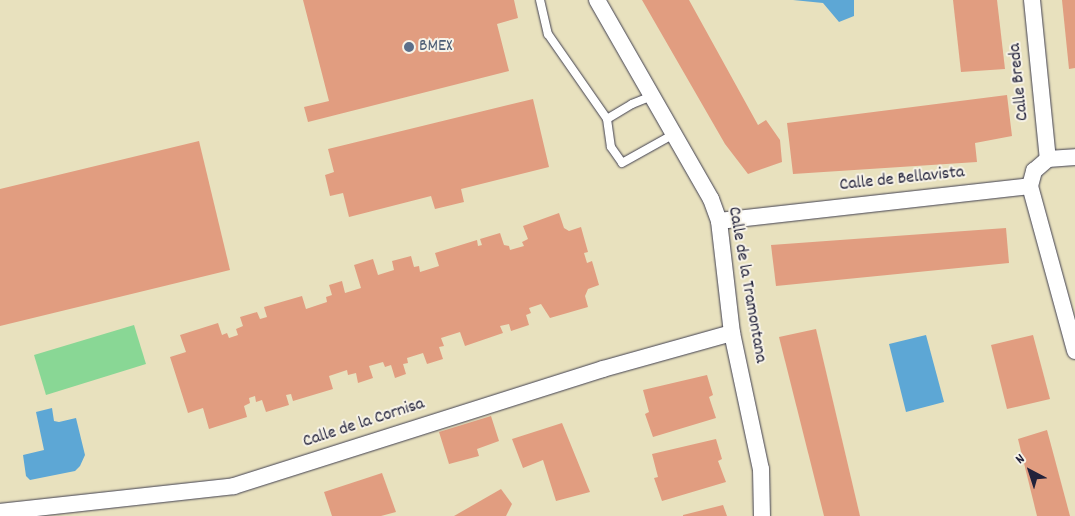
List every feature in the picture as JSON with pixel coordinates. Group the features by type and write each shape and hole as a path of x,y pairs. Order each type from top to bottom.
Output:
{"street":[{"name":"Calle de la Tramontana","path":"597,0 711,199 719,221 732,333 761,469 762,516"},
{"name":"Calle Breda","path":"1032,0 1048,159"},
{"path":"1075,157 1048,159 1034,171 1030,186 1071,324 1075,351"},
{"name":"Calle de Bellavista","path":"719,221 1030,186"},
{"name":"Calle de la Cornisa","path":"0,512 234,486 603,369 732,333"}],"lane":[{"path":"540,0 548,34 607,119 611,147 622,163 674,134"},
{"path":"607,119 632,104 652,96"}],"green space":[{"path":"134,325 146,364 46,395 34,355"}],"water":[{"path":"793,0 854,0 854,16 839,22 823,3"},
{"path":"926,335 944,402 906,412 889,344"},
{"path":"52,408 54,421 59,422 76,418 85,455 80,466 75,471 30,480 26,476 23,455 44,450 36,412"}],"building":[{"name":"BMEX","path":"303,0 514,0 518,18 497,24 509,71 308,122 304,107 329,101"},
{"path":"642,0 689,0 758,125 766,120 780,140 782,162 748,174 725,144"},
{"path":"953,0 997,0 1005,69 961,72"},
{"path":"1062,0 1075,0 1075,68 1069,69"},
{"path":"1007,95 1012,136 975,143 977,162 793,174 787,123"},
{"path":"533,99 549,167 461,189 464,202 435,209 431,196 349,217 343,193 330,196 325,175 334,172 328,149"},
{"path":"199,141 230,270 0,326 0,189"},
{"path":"559,213 564,228 569,231 581,227 588,252 584,253 587,263 592,261 599,285 588,289 585,296 588,307 550,318 541,304 529,308 531,313 526,315 529,325 511,331 509,324 500,326 503,333 465,346 460,332 441,338 444,346 439,347 443,359 427,364 423,353 407,358 408,363 403,364 406,374 395,378 391,365 385,367 383,362 369,366 373,378 358,383 356,373 348,375 347,370 329,376 333,389 293,401 291,394 286,395 289,405 266,412 262,400 256,402 255,396 249,398 250,403 244,406 247,417 209,429 203,408 188,413 170,357 186,352 180,335 218,323 222,335 227,333 229,338 238,335 236,329 243,326 240,317 257,312 260,319 267,317 264,307 302,296 306,309 327,302 326,297 332,295 329,285 342,281 345,293 361,288 354,265 373,259 378,275 394,270 392,261 411,256 414,267 419,266 420,272 439,266 435,253 477,240 478,246 482,245 480,239 500,233 504,245 509,246 510,250 524,246 522,242 528,239 523,226"},
{"path":"1006,228 1009,263 776,286 771,245"},
{"path":"816,329 860,516 824,516 779,337"},
{"path":"1033,335 1050,399 1007,409 991,345"},
{"path":"707,375 713,395 709,397 716,418 653,437 645,414 649,412 643,390"},
{"path":"491,416 499,441 477,449 479,456 449,464 439,432"},
{"path":"562,423 590,492 556,501 543,460 523,468 512,439"},
{"path":"1047,430 1070,516 1037,516 1018,439"},
{"path":"716,439 722,459 718,461 726,482 662,501 654,478 658,477 652,454"},
{"path":"382,473 396,512 381,516 332,516 324,492"},
{"path":"501,489 512,504 506,516 454,516"},
{"path":"723,505 727,516 683,516 683,515"}],"place":[{"name":"BMEX","path":"409,47"}]}
